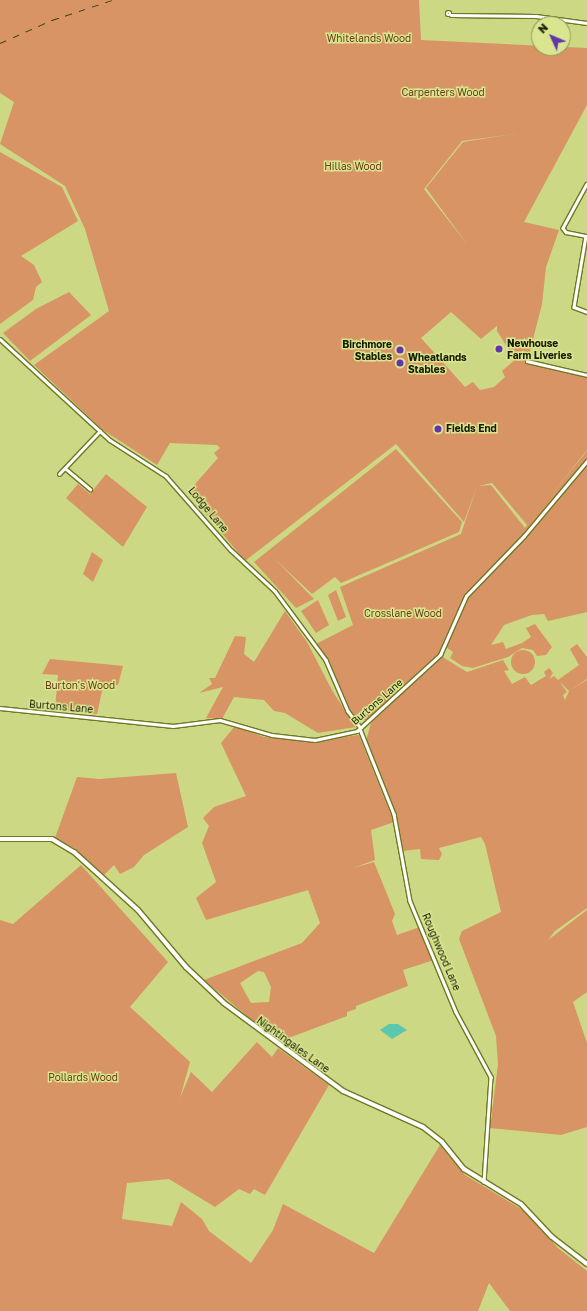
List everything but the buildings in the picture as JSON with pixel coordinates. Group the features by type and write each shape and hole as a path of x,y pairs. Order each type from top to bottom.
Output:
{"main road":[{"name":"Nightingales Lane","path":"0,839 52,839 74,852 138,910 186,967 224,1003 343,1091 423,1127 442,1142 464,1169 521,1204 552,1237 587,1264"}],"street":[{"path":"451,15 536,16 587,23"},
{"path":"587,184 563,228 566,232 587,236 574,307 587,312"},
{"name":"Lodge Lane","path":"0,339 100,431 166,476 231,550 275,591 326,660 348,711 360,729"},
{"path":"527,361 587,375"},
{"path":"59,474 100,431"},
{"name":"Burtons Lane","path":"0,708 173,726 220,720 272,735 315,740 360,729 440,655 466,596 524,536 587,461"},
{"path":"65,468 90,489"},
{"name":"Roughwood Lane","path":"360,729 394,814 410,901 456,1012 491,1077 484,1182"}],"green space":[{"path":"0,0 419,0 421,40 531,45 531,56 571,56 571,47 587,48 587,105 524,222 559,230 546,267 542,304 529,355 526,359 511,353 497,331 497,326 481,339 451,312 421,338 465,387 473,382 480,390 494,387 505,377 502,371 517,358 587,376 587,450 547,500 587,451 587,458 524,535 465,595 439,653 367,720 358,720 350,711 316,644 353,625 340,587 461,534 477,486 464,522 396,444 245,561 188,492 218,458 214,453 220,448 217,445 170,443 157,465 103,430 34,365 109,311 85,229 65,186 0,144 14,102 0,93","holes":["520,133 463,142 426,188 467,244 424,189 462,141","492,483 527,525 525,528 491,485 478,486"]},
{"path":"0,152 62,187 78,221 21,256 34,265 42,282 36,287 33,300 0,324"},
{"path":"69,292 91,315 30,361 3,333 36,309"},
{"path":"396,449 462,522 459,532 341,583 335,577 312,594 275,559 314,599 296,608 254,562"},
{"path":"587,464 587,612 548,621 544,614 532,615 504,625 491,645 503,642 506,649 522,643 531,637 526,628 535,624 552,647 546,655 537,656 533,650 522,648 508,657 473,668 462,666 450,658 453,652 446,647 468,597 523,540"},
{"path":"106,474 147,507 123,547 66,498 78,484 90,494"},
{"path":"92,552 103,560 93,582 83,574"},
{"path":"336,590 346,617 338,621 328,595"},
{"path":"318,600 329,625 316,633 301,611"},
{"path":"285,611 307,642 333,692 356,727 318,733 285,713 274,711 264,700 234,697 222,719 206,718 223,687 199,693 212,684 209,678 215,678 235,636 246,637 244,654 254,662"},
{"path":"577,644 587,657 587,679 569,691 587,680 587,908 555,931 548,940 587,910 587,992 573,1002 587,1043 587,1127 561,1135 490,1128 498,1064 496,1036 459,939 462,931 501,912 485,844 481,837 439,848 442,854 439,860 421,859 420,849 402,851 395,815 366,741 371,723 441,656 467,672 503,660 509,670 504,671 512,684 525,677 531,685 546,676 544,672 549,668 553,673 549,679 554,676 558,680 579,665 570,649","holes":["559,681 569,691 565,700 563,695 567,692"]},
{"path":"523,650 532,653 535,662 532,671 523,674 514,671 511,662 514,653"},
{"name":"Burton's Wood","path":"50,659 123,666 118,685 104,682 97,714 55,709 58,675 42,674"},
{"path":"235,726 264,737 314,741 359,735 394,822 371,830 375,860 353,868 374,862 395,914 392,921 397,935 420,927 434,960 403,970 408,986 356,1006 356,1009 347,1012 347,1016 278,1042 204,980 302,943 320,923 308,890 206,920 196,898 216,882 202,843 209,826 203,818 214,807 246,796 221,743","holes":["258,971 264,972 271,987 269,1002 251,1003 240,983"]},
{"path":"176,773 188,827 144,855 134,867 120,874 114,865 102,877 74,848 55,838 77,777 99,779"},
{"name":"Pollards Wood","path":"81,865 168,962 130,1007 190,1062 180,1098 191,1072 212,1092 257,1042 272,1057 278,1048 329,1085 265,1195 254,1189 250,1194 239,1189 215,1207 169,1179 127,1183 122,1219 172,1226 181,1202 202,1219 209,1231 251,1263 273,1230 283,1204 374,1253 440,1145 465,1175 523,1210 558,1248 587,1271 587,1311 510,1311 489,1283 478,1311 0,1311 0,920 13,924"}],"water":[{"path":"389,1024 398,1024 407,1030 392,1039 380,1030"}],"railway":[{"path":"0,43 52,20 112,0"}],"place":[{"name":"Newhouse Farm Liveries","path":"499,349"},
{"name":"Birchmore Stables","path":"400,350"},
{"name":"Wheatlands Stables","path":"400,363"},
{"name":"Fields End","path":"438,429"}],"park label":[{"name":"Whitelands Wood","path":"369,39"},
{"name":"Carpenters Wood","path":"443,93"},
{"name":"Hillas Wood","path":"353,167"},
{"name":"Crosslane Wood","path":"403,614"}]}
